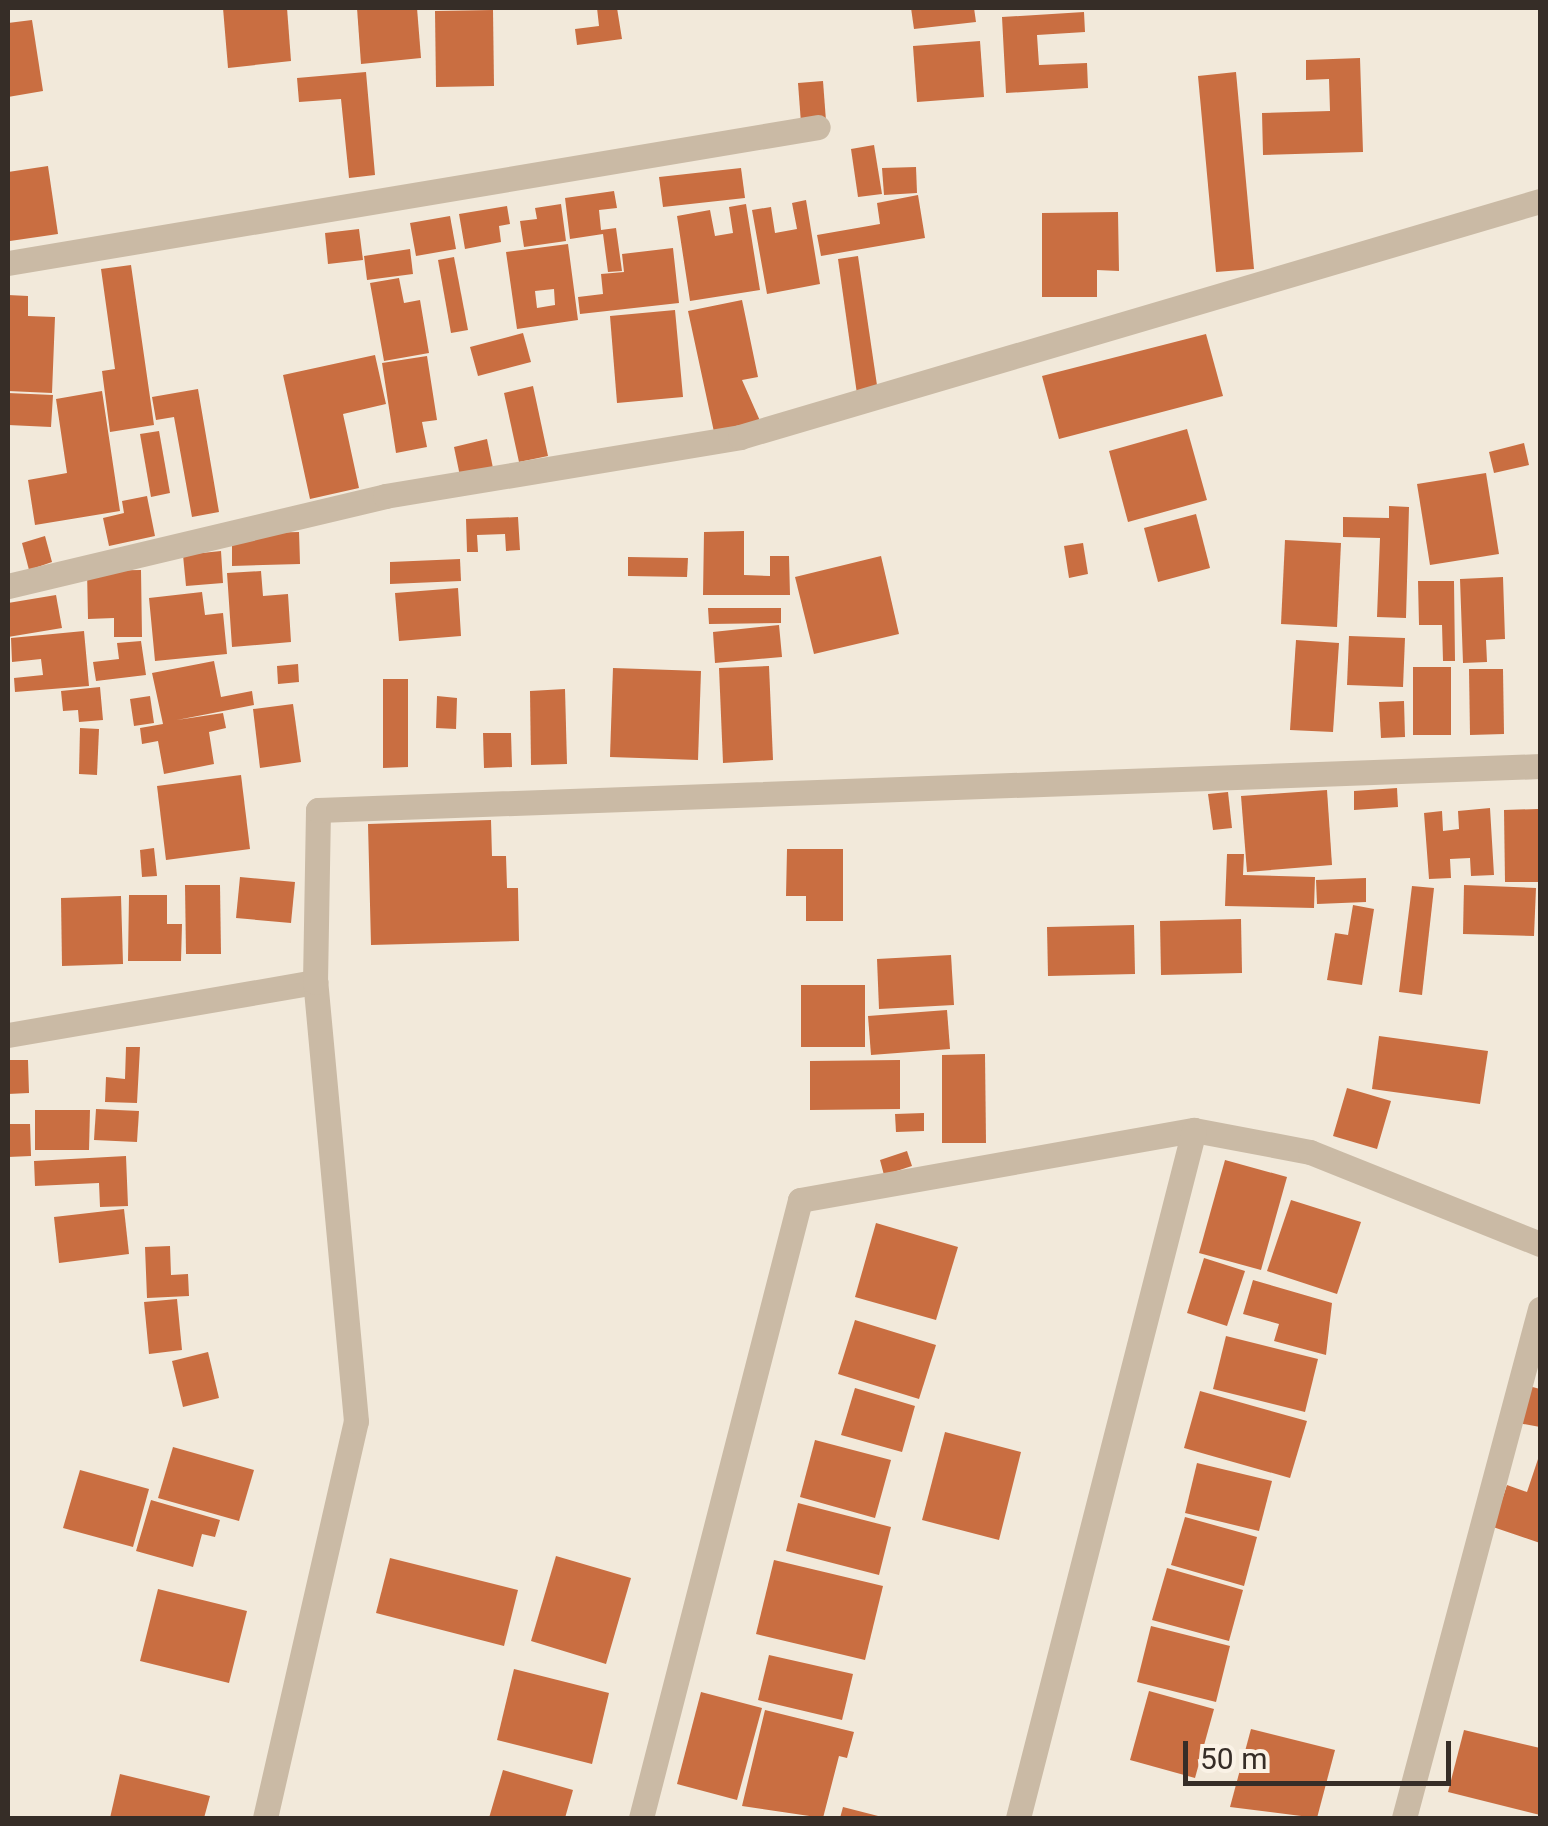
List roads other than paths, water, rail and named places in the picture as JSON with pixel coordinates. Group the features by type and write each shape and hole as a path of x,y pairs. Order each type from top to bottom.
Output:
{"street":[{"path":"8,263 818,127"},
{"path":"8,586 385,496 740,437 1540,201"},
{"path":"264,1818 356,1421 315,982 318,810 1540,766"},
{"path":"8,1036 315,982"},
{"path":"641,1818 800,1200 1194,1130 1310,1152 1540,1244"},
{"path":"1018,1818 1194,1130"},
{"path":"1404,1818 1540,1309"}]}
